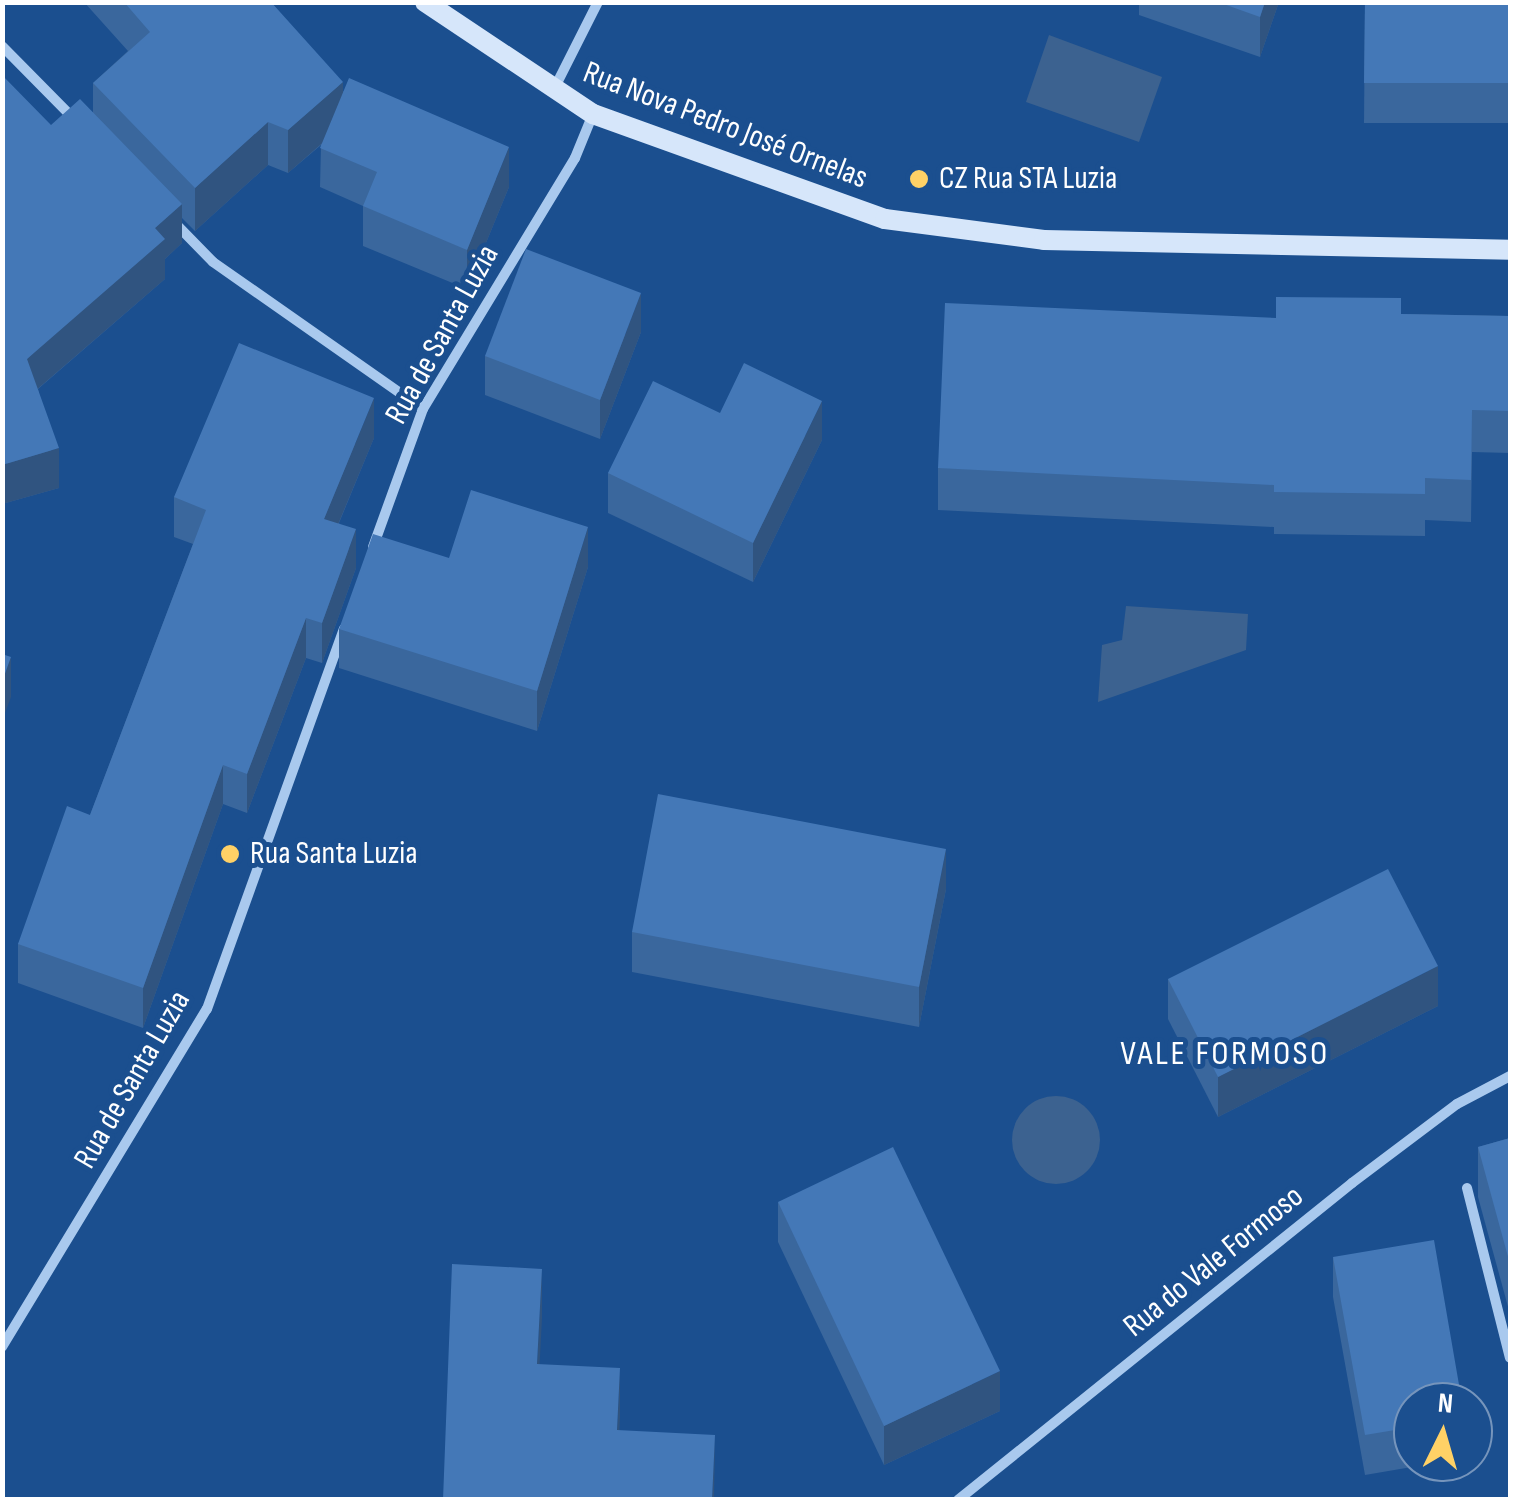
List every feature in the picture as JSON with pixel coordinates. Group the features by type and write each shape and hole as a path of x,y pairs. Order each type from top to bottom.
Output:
{"street":[{"name":"Rua Nova Pedro José Ornelas","path":"425,2 553,92 593,114 885,218 1044,240 1510,250"},
{"path":"553,92 598,2"},
{"path":"2,46 81,127"},
{"name":"Rua de Santa Luzia","path":"369,559 423,409 575,158 593,114"},
{"path":"160,208 213,262 423,409"},
{"name":"Rua de Santa Luzia","path":"2,1348 207,1009 349,615"},
{"name":"Rua do Vale Formoso","path":"958,1500 1352,1183 1457,1104 1510,1076"},
{"path":"1467,1188 1510,1358"}],"water":[{"path":"1049,35 1162,77 1139,142 1026,102"},
{"path":"1126,606 1248,614 1246,650 1098,702 1102,645 1122,640"},
{"path":"1047,1096 1065,1096 1081,1103 1093,1115 1100,1140 1093,1165 1081,1177 1065,1184 1047,1184 1031,1177 1019,1165 1012,1149 1012,1131 1019,1115 1031,1103"}],"building":[{"path":"124,2 271,2 343,82 288,130 268,122 195,188 93,83 150,32"},
{"path":"1218,2 1265,2 1260,17"},
{"path":"1365,2 1505,2 1510,5 1510,83 1364,83"},
{"path":"2,75 51,125 80,99 182,204 155,228 165,239 27,359 59,448 2,465"},
{"path":"349,78 509,147 467,250 363,206 377,172 320,148"},
{"path":"526,249 641,293 600,400 485,356"},
{"path":"1276,297 1401,298 1401,314 1510,316 1510,411 1472,410 1471,480 1425,478 1425,494 1274,492 1274,485 938,468 945,303 1276,318"},
{"path":"239,343 374,398 324,519 356,529 322,623 306,618 247,774 223,765 143,988 18,944 67,806 90,815 206,510 174,497"},
{"path":"744,363 822,401 753,543 608,473 653,381 720,413"},
{"path":"471,490 588,527 537,691 339,629 373,534 449,558"},
{"path":"2,654 11,657 2,682"},
{"path":"658,794 946,849 919,987 632,932"},
{"path":"1388,869 1438,966 1218,1077 1168,979"},
{"path":"1510,1138 1510,1264 1478,1147"},
{"path":"893,1147 1000,1371 884,1426 778,1202"},
{"path":"1434,1240 1459,1382 1393,1382 1393,1430 1365,1435 1333,1257"},
{"path":"452,1264 542,1269 537,1364 620,1368 617,1430 715,1435 712,1500 443,1500"}],"place":[{"name":"CZ Rua STA Luzia","path":"919,179"},
{"name":"Rua Santa Luzia","path":"230,854"}],"district":[{"name":"VALE FORMOSO","path":"1225,1054"}]}
